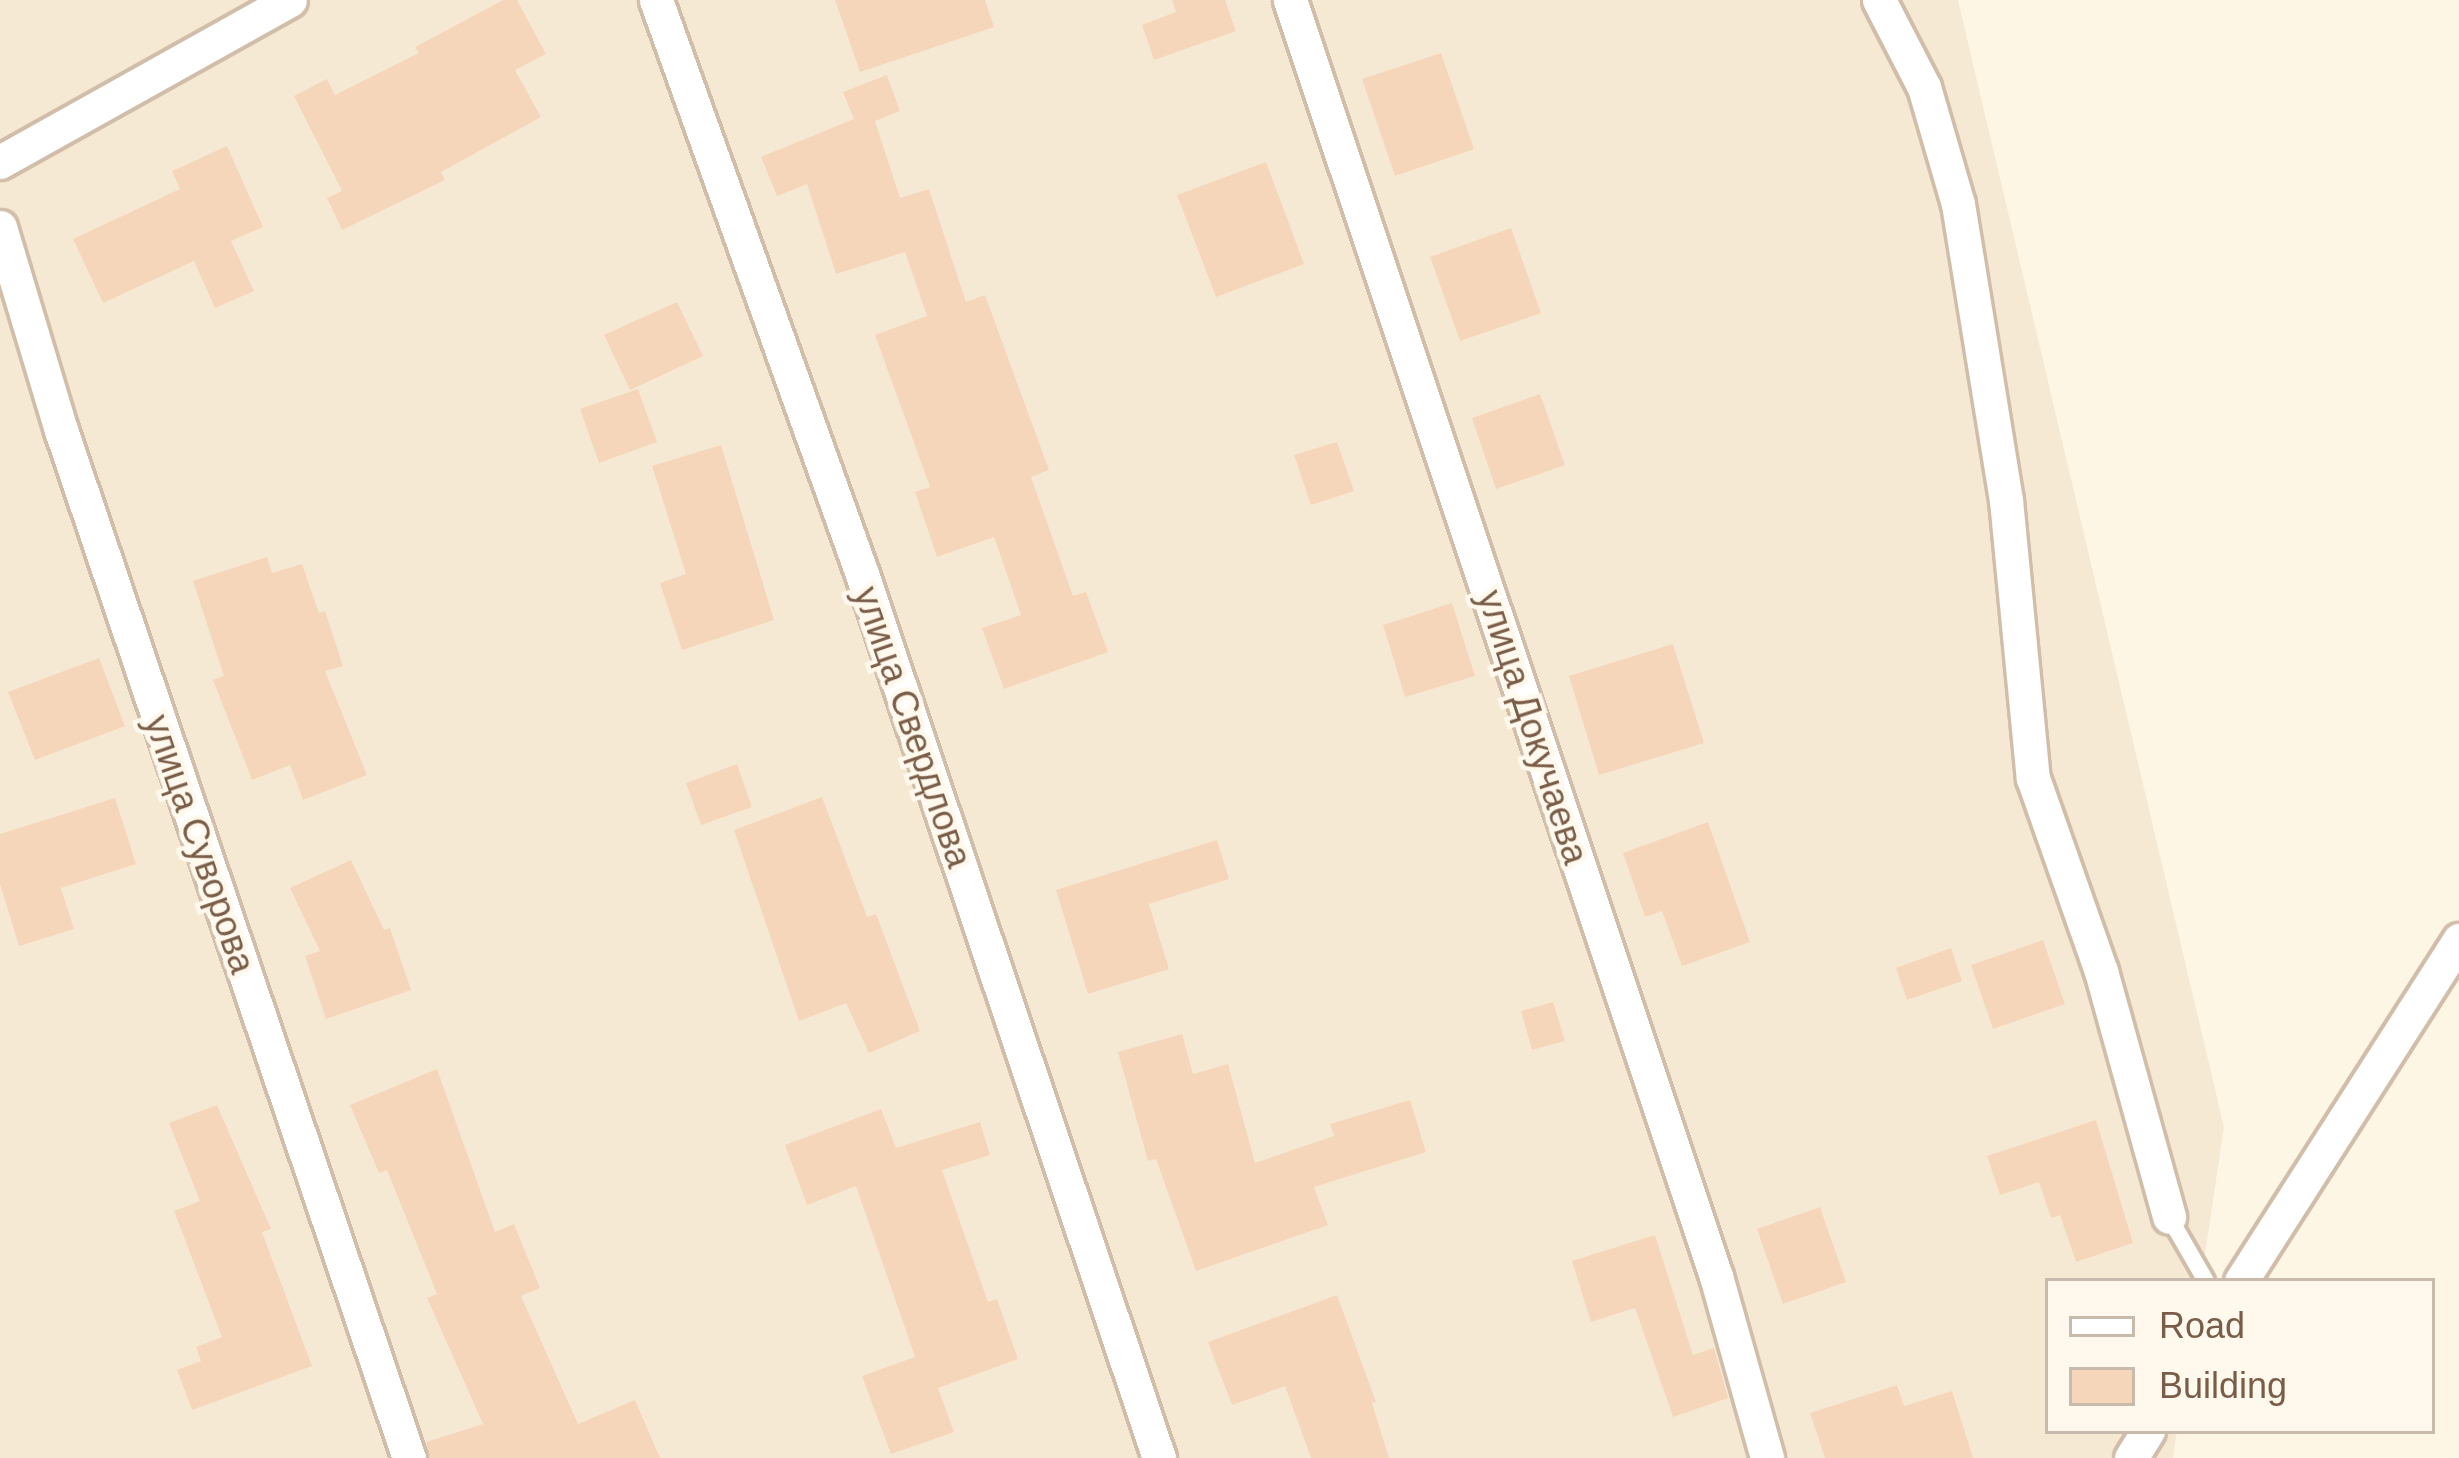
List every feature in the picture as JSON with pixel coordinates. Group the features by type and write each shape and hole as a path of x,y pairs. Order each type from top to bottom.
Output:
{"street":[{"path":"0,162 290,0"},
{"name":"улица Свердлова","path":"656,0 862,574 1159,1458"},
{"name":"улица Докучаева","path":"1290,0 1716,1276 1767,1458"},
{"path":"1879,0 1924,87 1958,203 2006,500 2033,778 2101,971 2169,1217"},
{"name":"улица Суворова","path":"0,227 61,430 409,1458"},
{"path":"2243,1278 2459,940"}],"lane":[{"path":"2169,1217 2204,1278"}],"shaded area":[{"path":"0,0 1958,0 2224,1127 2201,1278 2045,1278 2045,1434 2177,1434 2173,1458 0,1458"}],"building":[{"path":"503,0 517,0 546,54 515,70 541,117 441,172 445,180 342,230 327,198 342,191 294,96 327,79 335,95 419,53 415,47"},
{"path":"835,0 985,0 994,27 860,72"},
{"path":"1172,0 1225,0 1236,31 1154,60 1142,25 1176,12"},
{"path":"1441,53 1474,149 1395,176 1362,79"},
{"path":"887,75 900,111 875,121 900,198 929,189 966,302 985,295 1049,470 1031,477 1073,596 1086,592 1108,652 1004,689 982,628 1021,615 994,537 937,557 915,492 930,487 875,335 927,316 905,252 836,274 807,184 777,196 761,157 854,119 843,92"},
{"path":"227,146 263,227 231,241 254,291 215,308 194,261 103,303 73,239 180,189 172,171"},
{"path":"1266,162 1304,264 1216,297 1177,195"},
{"path":"1511,228 1541,313 1460,341 1430,257"},
{"path":"677,302 703,356 630,390 604,335"},
{"path":"638,389 657,442 599,463 580,409"},
{"path":"1540,394 1565,465 1496,489 1472,418"},
{"path":"1337,442 1354,491 1311,505 1294,455"},
{"path":"721,445 774,620 682,650 660,583 686,574 652,466"},
{"path":"267,557 272,573 302,564 319,613 325,611 343,666 325,671 367,775 303,800 290,765 252,780 213,680 224,676 193,581"},
{"path":"1452,603 1475,676 1405,697 1383,625"},
{"path":"1673,644 1704,743 1599,775 1569,676"},
{"path":"99,658 125,726 35,760 8,692"},
{"path":"737,764 752,807 701,825 686,783"},
{"path":"822,797 867,917 876,914 920,1031 869,1053 846,1003 799,1021 734,830"},
{"path":"115,798 136,864 61,888 74,929 19,946 0,884 0,834"},
{"path":"1708,822 1750,942 1682,966 1662,911 1645,917 1623,853"},
{"path":"1217,840 1229,879 1149,904 1169,969 1088,994 1056,890"},
{"path":"351,860 384,930 390,928 411,990 326,1019 305,956 320,951 290,888"},
{"path":"2043,940 2065,1004 1993,1029 1971,965"},
{"path":"1951,948 1962,981 1907,1000 1896,968"},
{"path":"1553,1002 1565,1041 1532,1050 1521,1011"},
{"path":"1182,1034 1193,1074 1228,1064 1255,1163 1334,1136 1330,1124 1410,1100 1426,1152 1314,1187 1328,1225 1196,1271 1156,1159 1148,1161 1118,1052"},
{"path":"437,1069 495,1232 514,1224 540,1288 521,1296 578,1424 635,1400 660,1458 429,1458 426,1442 483,1424 427,1298 437,1294 387,1170 379,1173 350,1105"},
{"path":"217,1105 271,1229 262,1232 312,1366 192,1410 177,1370 201,1361 196,1347 222,1337 174,1211 200,1201 169,1123"},
{"path":"881,1109 896,1148 980,1122 990,1155 942,1170 988,1302 997,1299 1018,1359 938,1388 954,1432 891,1454 862,1376 915,1357 856,1186 807,1205 785,1145"},
{"path":"2096,1120 2133,1243 2076,1262 2060,1215 2051,1218 2039,1182 2000,1195 1987,1156"},
{"path":"1820,1207 1846,1282 1783,1304 1757,1229"},
{"path":"1655,1235 1693,1355 1714,1348 1728,1398 1673,1417 1635,1308 1591,1322 1572,1261"},
{"path":"1337,1295 1376,1402 1372,1403 1389,1458 1311,1458 1285,1386 1232,1405 1208,1342"},
{"path":"1897,1385 1904,1406 1952,1391 1973,1458 1825,1458 1810,1413"}]}
